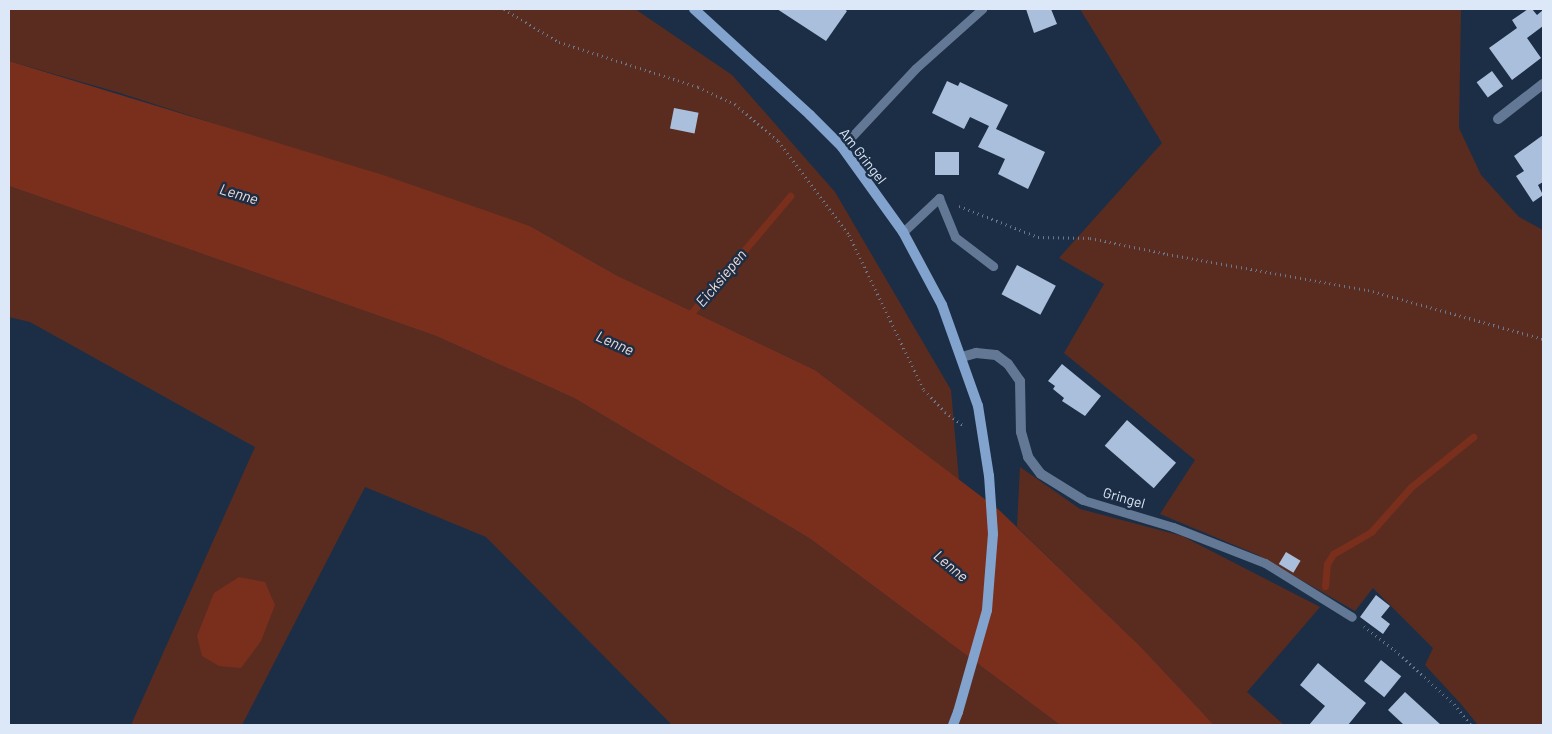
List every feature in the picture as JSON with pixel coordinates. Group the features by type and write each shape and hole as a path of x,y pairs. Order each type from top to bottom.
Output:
{"street":[{"name":"Am Gringel","path":"694,9 810,115 842,147 903,232 942,305 962,357 978,406 989,476 993,534 987,610 958,712 952,725"},
{"path":"1498,118 1543,84"},
{"name":"Gringel","path":"962,357 976,353 996,354 1008,364 1020,381 1020,432 1028,457 1041,474 1083,500"}],"lane":[{"path":"842,147 904,80 982,9"},
{"path":"903,232 939,198 955,237 993,266"},
{"name":"Gringel","path":"1083,500 1173,526 1265,563 1352,617"}],"path":[{"path":"504,9 560,42 698,87 735,104 778,141 849,235 924,390 960,425 968,426"},
{"path":"939,198 1038,237 1090,238 1167,254 1368,290 1543,339"},
{"path":"1352,617 1395,650 1454,704 1471,725"}],"shaded area":[{"path":"9,9 635,9 732,75 835,192 951,390 959,480 815,370 616,275 530,226 120,93 9,61"},
{"path":"1080,9 1461,9 1459,128 1481,175 1519,217 1543,230 1543,725 1478,725 1425,665 1433,648 1373,588 1355,611 1258,555 1160,514 1195,460 1064,353 1104,284 1059,258 1162,143"},
{"path":"9,186 436,336 574,398 809,538 1060,725 672,725 486,537 365,487 242,725 131,725 255,447 30,322 9,317"},
{"path":"1020,467 1080,509 1182,536 1320,607 1247,692 1284,725 1214,725 1141,647 1017,527"}],"water":[{"name":"Lenne","path":"9,61 383,175 530,226 616,275 815,370 999,510 1141,647 1214,725 1060,725 809,538 574,398 436,336 9,186"},
{"path":"239,577 265,582 275,605 261,641 241,668 219,666 202,656 197,636 214,593"}],"building":[{"path":"777,9 844,9 847,11 826,41"},
{"path":"1026,9 1051,9 1057,24 1034,33"},
{"path":"1528,9 1532,9 1537,15 1543,10 1543,26 1527,38 1541,58 1512,80 1489,48 1517,28 1512,20"},
{"path":"1492,71 1503,86 1488,98 1477,82"},
{"path":"947,81 958,86 960,82 1008,105 996,129 1045,152 1028,189 998,174 1005,159 978,147 989,126 970,117 964,129 932,113"},
{"path":"674,108 699,113 695,133 670,129"},
{"path":"1543,135 1543,182 1538,185 1543,195 1533,202 1516,176 1524,171 1514,156"},
{"path":"935,152 959,152 959,175 935,175"},
{"path":"1017,265 1056,286 1040,315 1002,294"},
{"path":"1062,364 1101,396 1085,416 1062,401 1064,398 1053,389 1055,386 1048,381"},
{"path":"1127,420 1176,463 1154,488 1105,446"},
{"path":"1286,552 1301,561 1293,573 1279,564"},
{"path":"1376,595 1390,606 1381,617 1390,624 1383,634 1360,617"},
{"path":"1381,660 1401,676 1384,697 1364,681"},
{"path":"1318,663 1366,703 1348,725 1309,725 1325,706 1300,685"},
{"path":"1405,692 1441,725 1404,725 1388,710"}],"waterway":[{"name":"Eicksiepen","path":"687,318 790,196"},
{"path":"1325,586 1327,564 1333,554 1371,532 1411,487 1473,437"}]}
